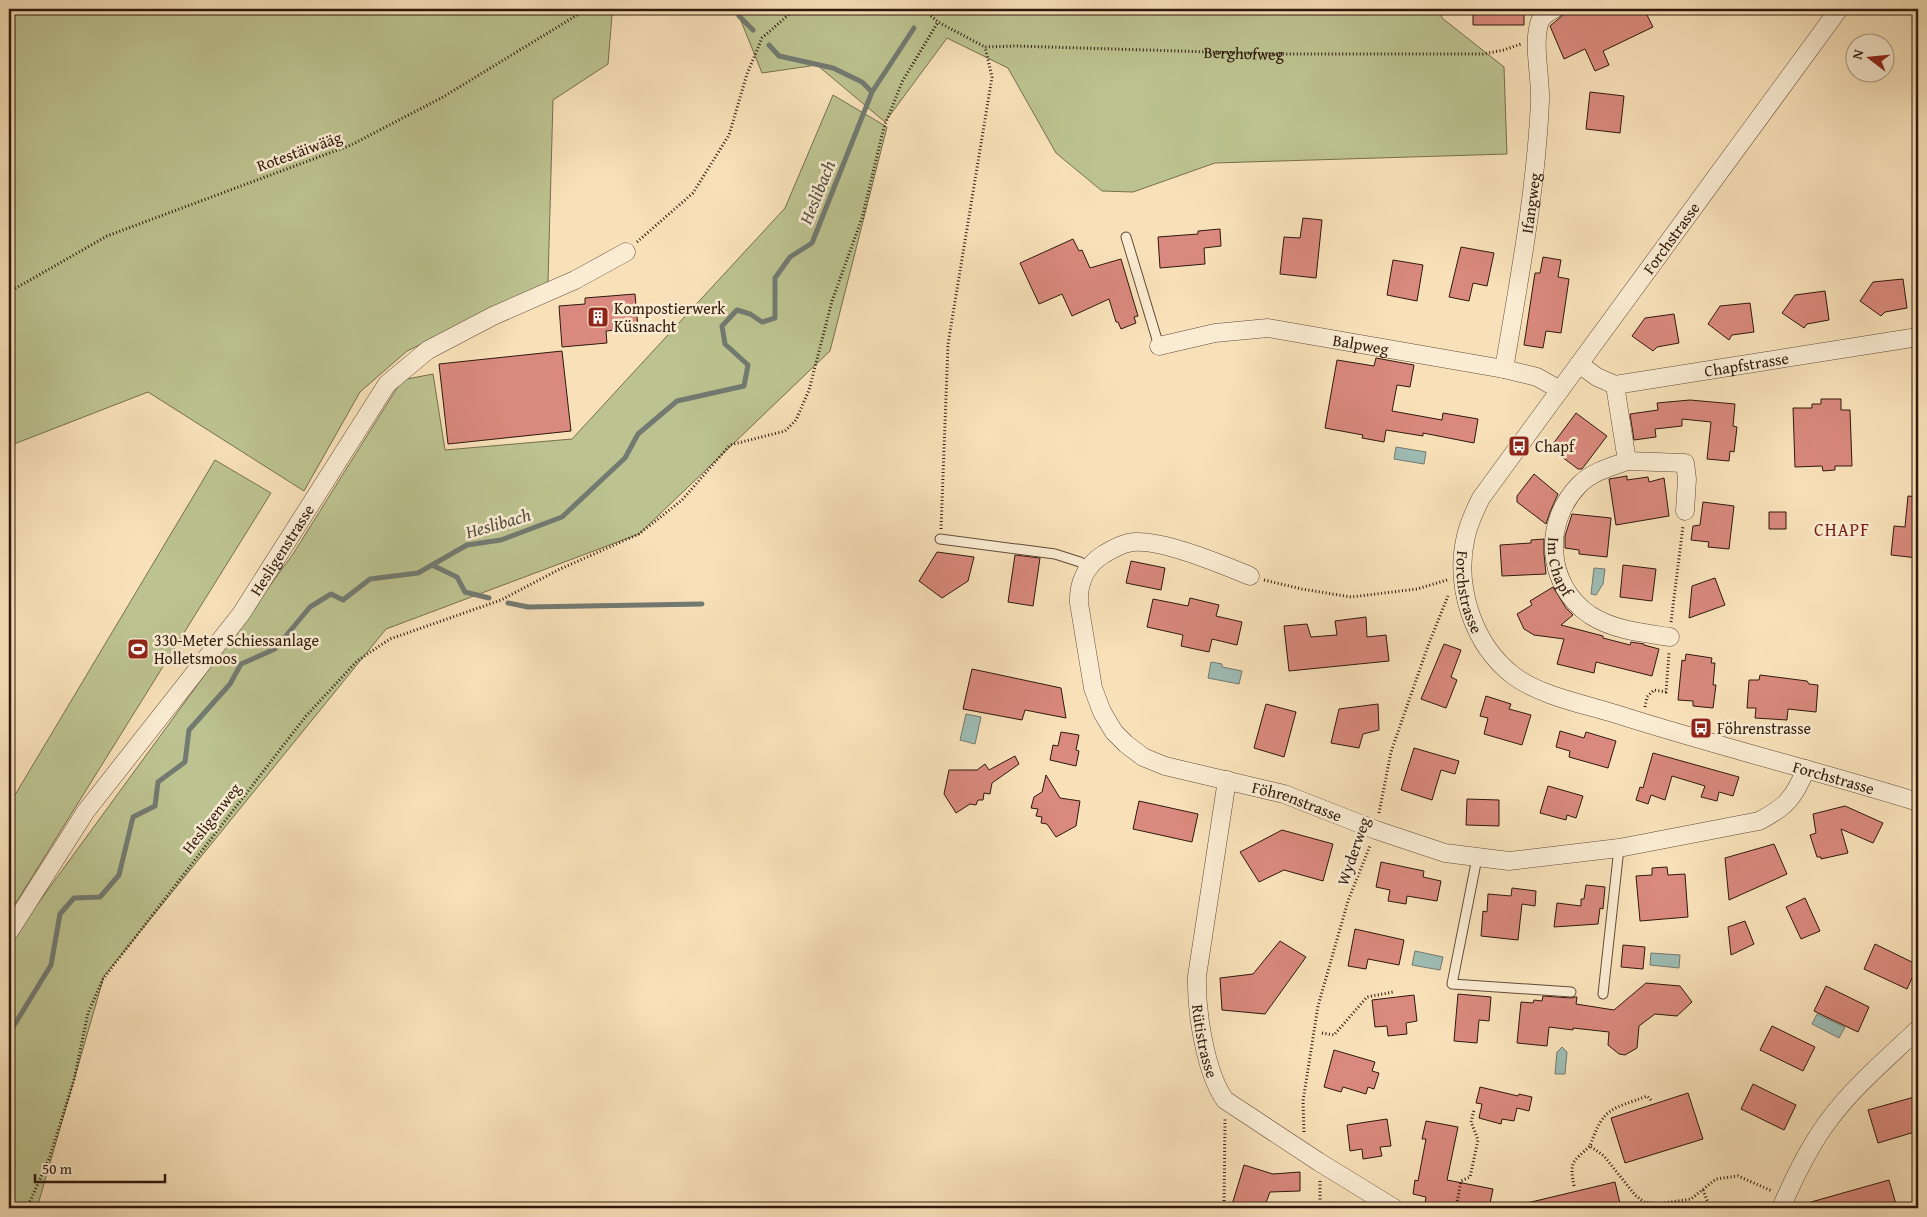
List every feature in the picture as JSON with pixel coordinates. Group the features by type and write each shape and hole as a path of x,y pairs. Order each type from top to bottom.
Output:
{"street":[{"path":"1538,38 1540,20 1554,9"},
{"name":"Forchstrasse","path":"1839,9 1481,498 1465,538 1462,563 1466,600 1479,636 1500,664 1512,675 1534,688 1641,722 1918,802"},
{"name":"Ifangweg","path":"1504,369 1535,175 1540,99 1538,38"},
{"name":"Hesligenstrasse","path":"9,932 86,811 241,614 387,384 428,350 493,316 576,280 626,252"},
{"name":"Balpweg","path":"1159,346 1215,333 1268,328 1504,369 1537,377 1560,390"},
{"name":"Chapfstrasse","path":"1615,385 1918,337"},
{"path":"1579,364 1597,377 1615,385 1627,461"},
{"name":"Im Chapf","path":"1670,638 1610,626 1588,613 1564,588 1554,560 1555,526 1562,508 1580,484 1602,469 1627,461 1685,463 1687,479 1685,511"},
{"path":"1087,568 1109,551 1129,543 1140,542 1190,553 1250,576"},
{"name":"Föhrenstrasse","path":"1087,568 1079,592 1093,688 1102,712 1114,732 1143,757 1165,766 1284,794 1376,830 1445,853 1509,861 1619,848 1758,821 1779,811 1791,798 1806,769"},
{"name":"Rütistrasse","path":"1226,780 1199,956 1196,992 1201,1030 1217,1089 1225,1100 1394,1208"},
{"path":"1784,1203 1810,1150 1829,1120 1852,1094 1918,1029"}],"lane":[{"path":"1126,237 1159,346"},
{"path":"940,539 1055,554 1080,562 1087,568"},
{"path":"1603,994 1619,848"},
{"path":"1477,858 1452,984 1571,992"}],"path":[{"name":"Rotestäiwääg","path":"9,292 106,236 351,145 443,97 587,9"},
{"path":"626,252 693,193 729,135 747,74 762,38 795,9"},
{"name":"Berghofweg","path":"923,9 938,22 985,47 1016,46 1276,54 1484,54 1504,50 1538,38"},
{"name":"Hesligenweg","path":"26,1208 49,1160 74,1080 88,1013 103,979 306,716 357,661 390,639 501,600 560,569 639,534 682,500 730,445 785,431 796,420 808,390 832,301 862,218 884,127 902,82 938,22"},
{"path":"940,539 948,344 992,77 985,47"},
{"path":"1641,722 1647,697 1654,690 1666,692 1670,638 1685,511"},
{"path":"1250,576 1302,589 1350,597 1418,589 1445,582 1462,563"},
{"name":"Wyderweg","path":"1320,1208 1314,1158 1304,1130 1302,1100 1318,1006 1348,901 1376,830 1391,752 1429,643 1451,590"},
{"path":"1322,1033 1334,1035 1367,997 1393,992"},
{"path":"1574,1186 1571,1169 1574,1161 1590,1146 1597,1126 1607,1111 1648,1096 1651,1100"},
{"path":"1224,1208 1225,1100"},
{"path":"1456,1208 1461,1182 1470,1177 1478,1140 1471,1122 1474,1110"},
{"path":"1590,1146 1604,1156 1635,1195 1644,1202 1658,1204 1691,1199 1716,1179 1738,1176 1784,1203"},
{"path":"1702,1190 1710,1208"}],"green space":[{"path":"9,9 632,9 612,15 608,64 553,100 548,282 407,351 360,392 304,491 148,392 9,446"},
{"path":"734,9 1440,9 1442,18 1504,67 1507,154 1215,163 1133,192 1102,191 1056,153 1008,68 947,38 885,122 817,65 762,73 739,16"},
{"path":"833,95 887,127 830,351 639,534 386,629 104,976 37,1208 9,1208 9,943 293,554 402,380 433,374 445,450 572,439 785,208"},
{"name":"330-Meter Schiessanlage Holletsmoos","path":"215,460 271,493 9,914 9,805"}],"water":[{"path":"1396,447 1426,452 1424,464 1394,459"},
{"path":"1594,568 1605,569 1603,584 1596,595 1591,594"},
{"path":"1211,662 1222,664 1222,667 1242,671 1239,684 1208,678"},
{"path":"966,714 981,717 975,744 960,740"},
{"path":"1415,951 1443,957 1440,970 1412,965"},
{"path":"1651,953 1680,955 1679,968 1650,965"},
{"path":"1817,1014 1845,1027 1839,1038 1812,1024"},
{"path":"1562,1047 1567,1052 1565,1074 1555,1074 1557,1052"}],"building":[{"path":"1473,9 1524,9 1524,25 1473,25"},
{"path":"1576,9 1644,9 1653,27 1603,51 1609,65 1595,71 1585,49 1564,59 1550,26 1563,15"},
{"path":"1590,92 1624,96 1620,133 1586,129"},
{"path":"1303,218 1322,220 1316,278 1280,274 1284,237 1300,238"},
{"path":"1220,229 1221,246 1204,248 1205,264 1160,268 1158,237 1198,234 1198,231"},
{"path":"1073,239 1079,251 1082,250 1090,268 1121,259 1138,316 1134,317 1136,323 1121,329 1118,322 1116,322 1109,299 1072,316 1062,294 1039,304 1020,263"},
{"path":"1461,247 1494,253 1487,286 1473,283 1469,301 1449,297"},
{"path":"1543,257 1561,260 1558,277 1569,279 1561,333 1546,331 1543,348 1524,345 1535,273 1540,273"},
{"path":"1393,260 1423,265 1417,301 1387,295"},
{"path":"1903,279 1907,308 1885,312 1881,316 1860,301 1873,282"},
{"path":"1825,291 1829,320 1807,324 1804,328 1782,313 1795,295"},
{"name":"Kompostierwerk Küsnacht","path":"635,294 638,328 606,331 607,343 562,347 559,306 585,304 585,298"},
{"path":"1750,303 1754,332 1732,335 1729,340 1708,324 1720,306"},
{"path":"1674,314 1679,343 1657,347 1653,351 1632,336 1645,318"},
{"path":"562,351 571,431 448,444 439,364"},
{"path":"1376,358 1414,365 1410,387 1397,385 1392,411 1442,420 1443,413 1478,419 1474,443 1423,433 1423,436 1386,430 1384,442 1362,438 1363,435 1325,428 1337,360 1374,366"},
{"path":"1821,399 1841,399 1841,410 1850,410 1852,466 1835,466 1835,470 1823,471 1822,466 1795,467 1793,408 1812,408 1812,404 1821,404"},
{"path":"1690,400 1735,404 1733,426 1737,427 1734,452 1730,451 1729,461 1707,459 1711,422 1682,419 1682,426 1655,429 1656,437 1634,440 1630,414 1658,410 1657,403"},
{"path":"1576,413 1607,436 1582,469 1578,469 1550,448"},
{"path":"1534,474 1558,494 1546,524 1517,502 1517,496"},
{"path":"1627,476 1627,480 1648,477 1649,482 1664,478 1669,516 1616,525 1609,479"},
{"path":"1908,496 1918,497 1918,558 1891,555 1894,526 1905,527"},
{"path":"1703,502 1734,506 1729,549 1708,547 1709,542 1691,540 1693,526 1700,525"},
{"path":"1769,512 1786,512 1786,529 1769,529"},
{"path":"1572,514 1611,518 1607,557 1579,554 1579,550 1565,548 1565,536"},
{"path":"1544,539 1546,574 1502,576 1500,545 1531,543 1531,540"},
{"path":"937,552 974,557 968,581 942,598 919,581"},
{"path":"1015,555 1040,558 1033,606 1008,602"},
{"path":"1131,561 1165,568 1161,590 1126,583"},
{"path":"1623,565 1656,569 1652,601 1620,597"},
{"path":"1715,578 1725,605 1689,618 1692,586"},
{"path":"1553,587 1566,608 1573,615 1561,625 1630,645 1631,642 1659,649 1652,676 1596,662 1594,673 1557,664 1564,639 1534,635 1524,629 1517,614 1532,605 1530,601"},
{"path":"1190,598 1219,605 1216,616 1242,622 1237,645 1212,639 1209,652 1181,646 1183,635 1147,627 1153,599 1188,606"},
{"path":"1366,617 1367,637 1386,635 1389,661 1289,671 1284,626 1307,624 1311,637 1337,635 1335,621"},
{"path":"1444,644 1461,650 1451,677 1457,680 1446,708 1421,699"},
{"path":"1686,654 1712,658 1711,663 1715,663 1713,685 1716,685 1713,708 1693,706 1693,701 1678,700 1682,660 1685,661"},
{"path":"972,669 1061,688 1066,718 1025,710 1022,720 963,709"},
{"path":"1760,675 1807,681 1809,684 1818,685 1816,712 1788,709 1787,720 1755,718 1756,708 1747,708 1749,680 1759,680"},
{"path":"1486,696 1511,704 1509,709 1531,715 1522,745 1484,734 1488,718 1480,716"},
{"path":"1266,704 1296,712 1284,757 1254,748"},
{"path":"1378,704 1379,730 1363,734 1359,748 1331,743 1339,709"},
{"path":"1560,731 1584,738 1586,732 1616,741 1608,768 1569,757 1570,751 1556,747"},
{"path":"1061,732 1079,735 1076,750 1079,751 1076,766 1050,760 1053,745 1058,746"},
{"path":"1414,748 1459,761 1455,774 1441,770 1432,800 1401,790"},
{"path":"1653,753 1739,777 1733,796 1719,792 1717,801 1701,797 1705,786 1672,776 1665,800 1651,795 1648,804 1636,800 1640,787 1643,788"},
{"path":"1015,756 1019,764 992,783 990,794 984,793 983,800 978,800 976,805 970,804 956,813 944,794 949,770 977,770 985,764 989,770"},
{"path":"1046,775 1060,798 1080,801 1076,826 1056,837 1047,824 1041,823 1042,817 1036,816 1038,809 1031,808 1034,797 1042,792"},
{"path":"1548,786 1583,796 1576,818 1567,815 1566,820 1540,813"},
{"path":"1467,799 1499,800 1499,826 1466,825"},
{"path":"1139,801 1198,814 1192,842 1133,829"},
{"path":"1845,806 1883,823 1873,843 1841,829 1848,853 1821,859 1821,857 1817,857 1810,835 1816,833 1813,814"},
{"path":"1282,830 1333,844 1323,881 1284,870 1259,882 1240,852"},
{"path":"1774,844 1787,874 1729,900 1725,858"},
{"path":"1381,862 1424,871 1423,877 1441,881 1437,901 1407,896 1406,904 1388,901 1390,890 1376,887"},
{"path":"1667,867 1668,875 1685,874 1688,917 1640,921 1636,876 1652,875 1652,868"},
{"path":"1586,885 1605,887 1603,909 1600,908 1598,924 1554,927 1557,903 1581,906 1581,899 1584,899"},
{"path":"1512,888 1536,891 1535,906 1522,904 1518,940 1481,936 1483,911 1487,912 1488,894 1511,896"},
{"path":"1805,898 1820,931 1801,939 1786,907"},
{"path":"1745,921 1754,944 1731,955 1728,927"},
{"path":"1355,929 1404,940 1399,965 1368,959 1366,969 1348,966"},
{"path":"1280,941 1306,957 1265,1014 1222,1010 1220,978 1253,974"},
{"path":"1875,944 1918,965 1907,989 1864,969"},
{"path":"1623,945 1645,947 1643,969 1621,967"},
{"path":"1646,983 1680,986 1692,1002 1677,1016 1655,1014 1639,1026 1637,1048 1625,1055 1619,1054 1608,1045 1609,1032 1573,1028 1573,1030 1549,1027 1547,1046 1517,1043 1521,1002 1533,1003 1534,1000 1542,1001 1543,996 1577,997 1576,1004 1614,1010"},
{"path":"1826,986 1869,1007 1858,1032 1814,1011"},
{"path":"1458,994 1491,997 1489,1021 1479,1020 1477,1043 1454,1041"},
{"path":"1414,995 1417,1021 1406,1023 1407,1034 1388,1036 1387,1026 1375,1027 1372,1000"},
{"path":"1772,1026 1815,1047 1803,1071 1760,1050"},
{"path":"1334,1050 1375,1062 1372,1071 1379,1073 1374,1089 1368,1087 1366,1094 1343,1087 1341,1092 1324,1087"},
{"path":"1753,1084 1796,1105 1784,1130 1741,1109"},
{"path":"1480,1087 1518,1096 1519,1094 1532,1097 1529,1111 1517,1108 1514,1121 1502,1119 1501,1124 1479,1118 1482,1104 1476,1103"},
{"path":"1688,1093 1703,1139 1625,1163 1611,1118"},
{"path":"1918,1096 1918,1131 1878,1143 1868,1110"},
{"path":"1387,1119 1391,1146 1380,1147 1382,1156 1363,1159 1362,1149 1350,1151 1347,1125"},
{"path":"1426,1121 1458,1127 1447,1180 1493,1189 1489,1208 1438,1208 1439,1205 1425,1203 1426,1197 1413,1194 1415,1180 1418,1181 1426,1139 1422,1139"},
{"path":"1244,1165 1273,1174 1300,1172 1300,1191 1270,1192 1264,1208 1231,1208"},
{"path":"1889,1180 1897,1208 1805,1208 1804,1204"},
{"path":"1615,1182 1621,1208 1528,1208 1527,1203"}],"waterway":[{"path":"737,9 739,16 753,30"},
{"name":"Heslibach","path":"9,1052 10,1032 51,965 60,914 74,898 100,897 119,875 133,817 155,806 158,782 185,762 189,730 230,684 241,664 275,649 310,607 331,594 343,600 370,579 418,573 467,545 501,540 562,517 625,458 638,434 677,401 744,386 748,365 725,344 722,326 737,310 750,314 762,322 775,318 775,278 790,257 812,243 872,92 914,28"},
{"path":"769,45 779,56 833,68 862,82 872,92"},
{"path":"432,565 457,577 465,592 489,598"},
{"path":"508,603 528,607 702,604"},
{"name":"Heslibach","path":"9,1105 13,1165 9,1175"}],"place":[{"name":"Kompostierwerk Küsnacht","path":"598,317"},
{"name":"Chapf","path":"1519,446"},
{"name":"330-Meter Schiessanlage Holletsmoos","path":"138,649"},
{"name":"Föhrenstrasse","path":"1701,728"}],"district":[{"name":"CHAPF","path":"1842,529"}]}
